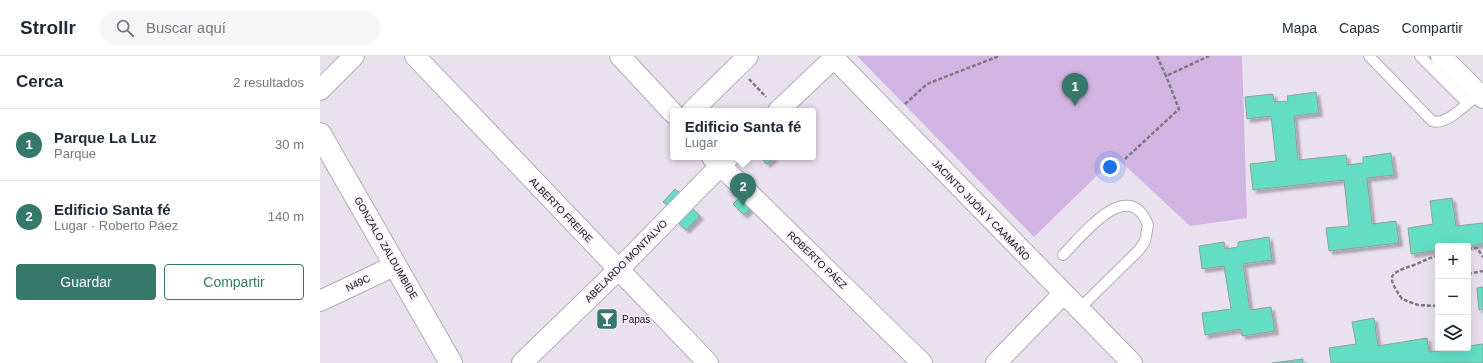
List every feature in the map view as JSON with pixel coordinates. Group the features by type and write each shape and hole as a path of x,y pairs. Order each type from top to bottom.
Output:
{"street":[{"path":"320,90 354,56"},
{"name":"ALBERTO FREIRE","path":"415,56 708,363"},
{"path":"620,56 670,110"},
{"path":"695,108 748,56"},
{"path":"1441,56 1476,98"},
{"path":"773,105 833,57"},
{"name":"JACINTO JIJÓN Y CAAMAÑO","path":"833,57 1061,302 1132,363"},
{"name":"GONZALO ZALDUMBIDE","path":"320,134 451,363"},
{"name":"ABELARDO MONTALVO","path":"522,363 618,270 721,160"},
{"name":"ROBERTO PÁEZ","path":"721,160 922,363"},
{"name":"N49C","path":"320,301 396,265"},
{"path":"996,363 1061,302"}],"lane":[{"path":"1369,56 1432,122 1441,122 1448,119 1476,98 1420,56"},
{"path":"1061,302 1139,250 1145,242 1148,225 1137,209 1130,206 1118,206 1106,212 1063,255"}],"path":[{"path":"900,108 927,84 999,56"},
{"path":"1124,159 1179,109 1157,56"},
{"path":"1166,76 1209,56"},
{"path":"748,78 773,105"},
{"path":"1471,249 1477,248 1483,257"},
{"path":"1435,257 1396,270 1391,281 1402,299 1418,305 1435,306"},
{"path":"1471,273 1483,271"}],"shaded area":[{"path":"857,56 1242,56 1247,218 1190,226 1116,157 1034,237"}],"building":[{"path":"1316,92 1319,113 1294,116 1298,160 1346,155 1347,165 1363,163 1363,157 1391,153 1394,175 1367,178 1372,224 1396,221 1399,243 1329,251 1326,228 1349,226 1344,180 1253,190 1250,164 1276,161 1271,116 1247,119 1245,97 1273,94 1274,102 1288,101 1287,96"},
{"path":"763,160 772,160 767,164"},
{"path":"675,189 683,195 671,208 663,202"},
{"path":"741,196 752,207 744,215 733,204"},
{"path":"1452,198 1456,226 1483,223 1483,244 1471,246 1471,243 1435,243 1435,250 1411,254 1408,228 1433,224 1430,201"},
{"path":"692,208 700,216 686,230 677,222"},
{"path":"1269,237 1272,260 1243,264 1250,310 1271,307 1275,331 1242,336 1241,329 1205,335 1202,313 1231,309 1224,266 1202,269 1199,246 1224,242 1225,249 1238,247 1238,242"},
{"path":"1483,287 1483,309 1479,310 1477,288"},
{"path":"1374,318 1378,346 1427,338 1429,352 1471,351 1471,346 1483,344 1483,363 1331,363 1329,348 1356,344 1352,322"},
{"path":"1303,359 1303,363 1272,363"}],"place":[{"name":"Parque La Luz","path":"1075,106"},
{"name":"Edificio Santa fé","path":"743,206"},
{"name":"Papas","path":"607,319"}]}
